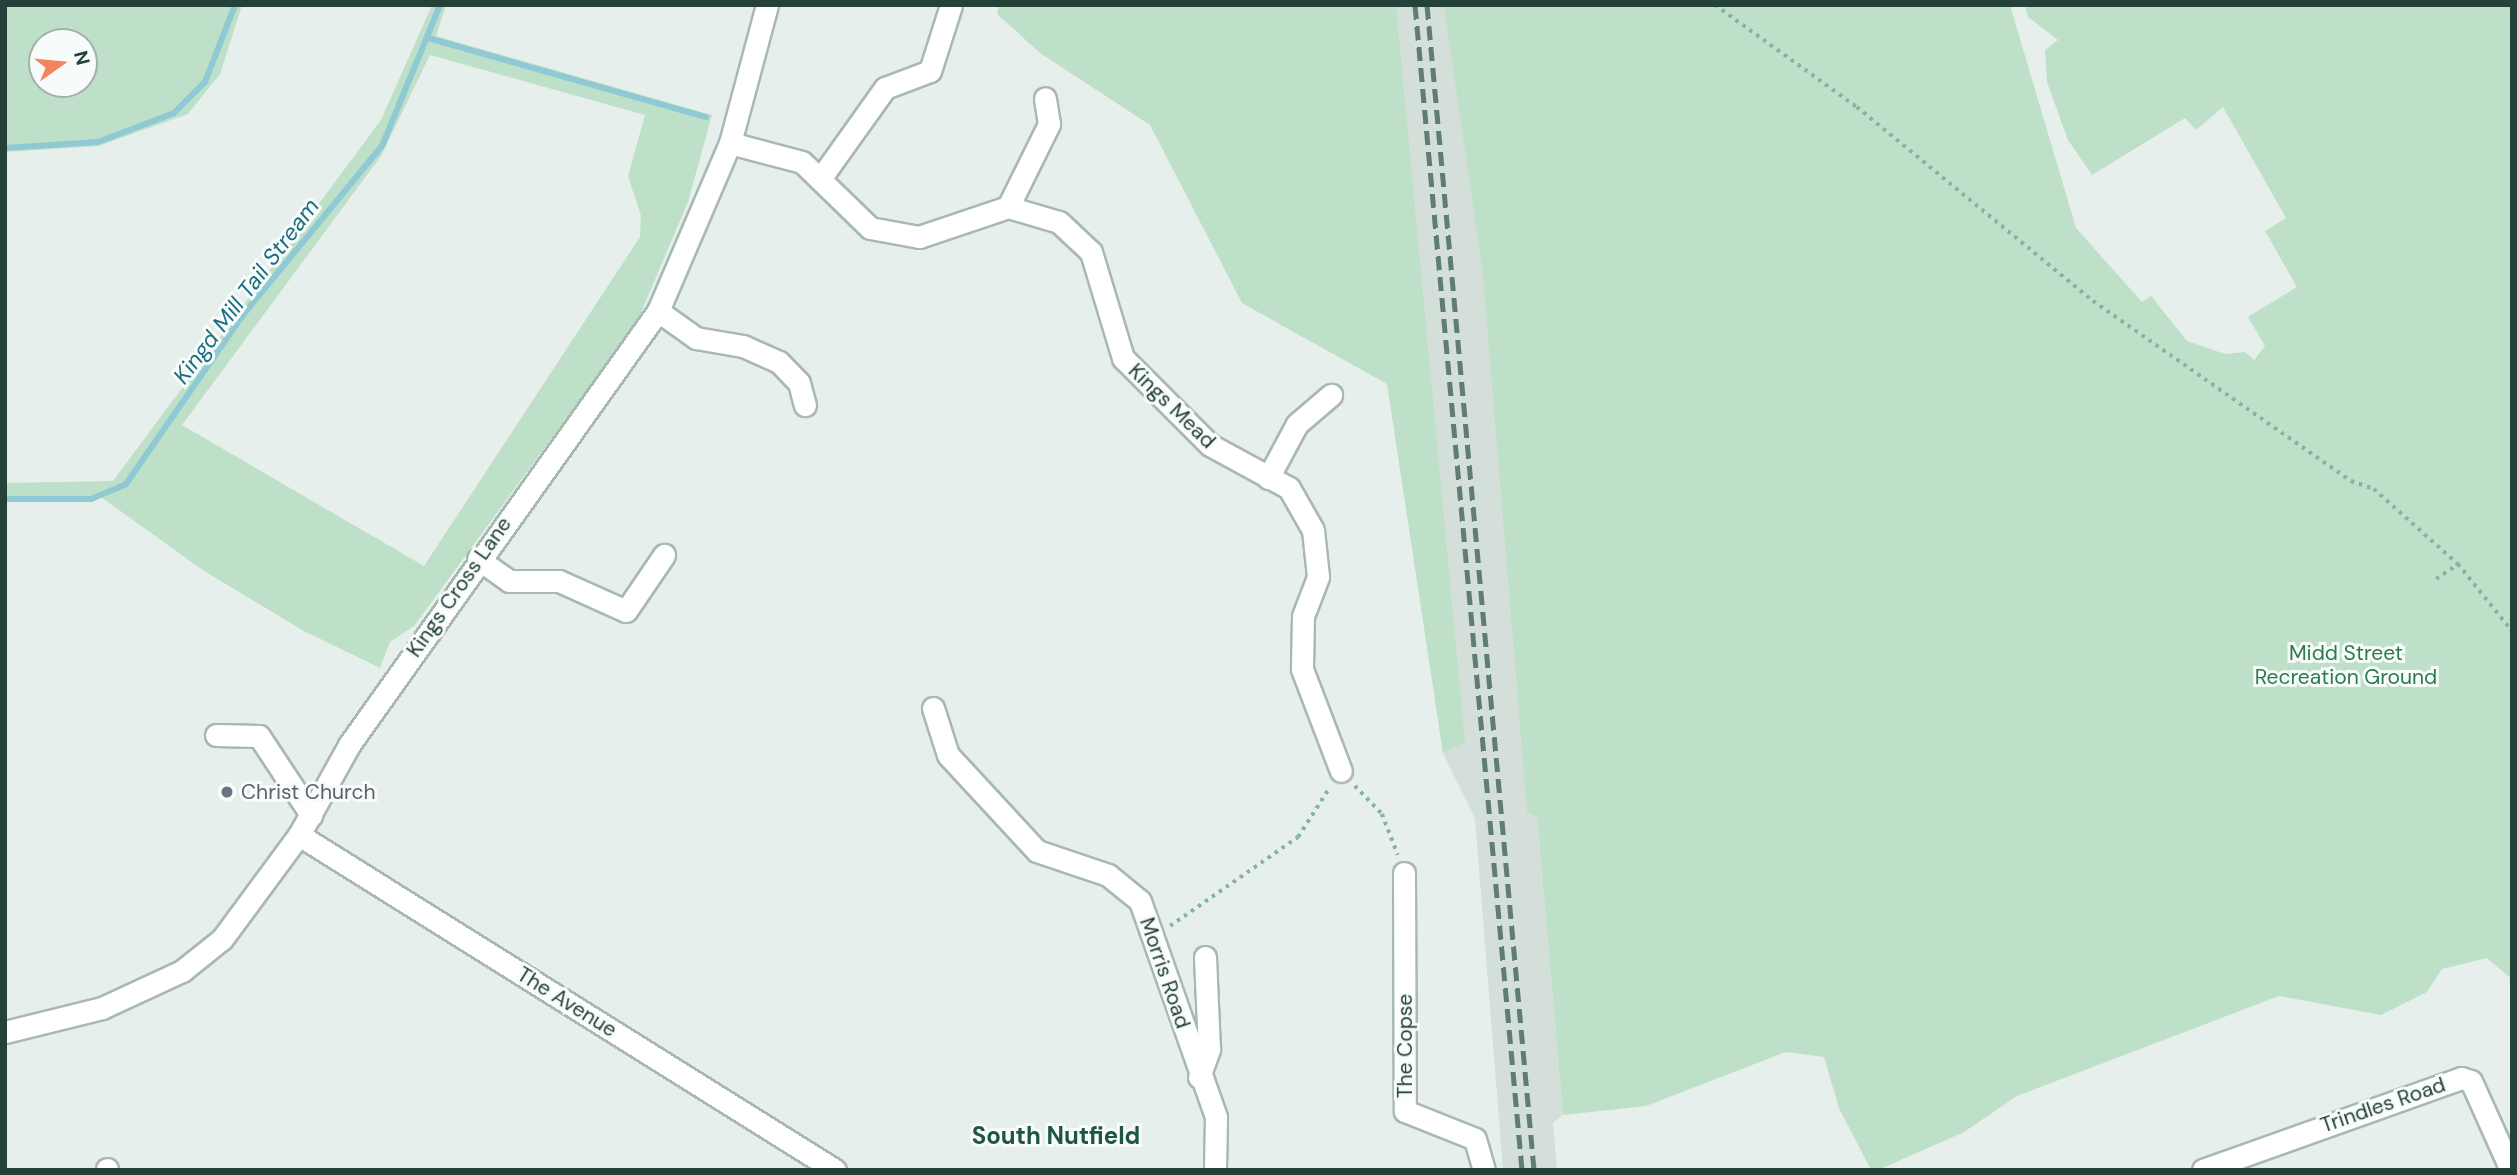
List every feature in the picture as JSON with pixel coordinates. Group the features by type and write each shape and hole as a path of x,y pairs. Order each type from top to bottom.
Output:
{"street":[{"name":"Kings Cross Lane","path":"5,1032 102,1008 182,971 222,939 299,835 349,746 478,559 658,311 730,143 767,5"},
{"path":"820,179 885,88 930,71 951,5"},
{"path":"730,143 802,162 870,228 919,237 1009,207 1049,124 1045,98"},
{"name":"Kings Mead","path":"1009,207 1059,222 1091,252 1123,358 1210,445 1289,488 1313,530 1318,577 1303,616 1302,669 1341,771"},
{"path":"658,311 696,338 743,346 779,362 799,383 805,405"},
{"path":"1268,478 1297,424 1331,395"},
{"path":"478,559 509,581 559,580 626,611 664,555"},
{"name":"Morris Road","path":"933,708 948,755 1037,851 1108,875 1140,901 1199,1077 1216,1117 1215,1170"},
{"path":"216,735 259,736 311,815"},
{"name":"The Avenue","path":"299,835 835,1170"},
{"name":"The Copse","path":"1404,873 1405,1111 1475,1139 1484,1170"},
{"path":"1199,1077 1209,1049 1205,957"},
{"name":"Trindles Road","path":"2203,1170 2462,1078 2471,1081 2511,1170"}],"path":[{"path":"1715,5 1857,107 2093,302 2351,481 2374,489 2458,564 2512,631"},
{"path":"2436,579 2458,564"},
{"path":"1157,953 1172,922 1298,837 1341,771 1382,814 1404,873"}],"shaded area":[{"path":"1336,5 1488,5 1537,817 1563,1115 1553,1123 1557,1170 1503,1170 1475,819 1443,753"}],"green space":[{"path":"5,5 242,5 220,74 188,114 98,146 5,152"},
{"path":"432,5 446,5 436,36 712,115 688,202 637,322 414,626 390,642 380,668 302,630 204,571 101,497 5,499 5,483 113,481 381,120","holes":["430,55 645,115 628,176 641,216 640,237 424,566 182,425 381,156"]},
{"path":"999,5 1396,5 1465,742 1443,753 1387,384 1242,303 1150,125 1040,53 997,14"},
{"name":"Midd Street Recreation Ground","path":"1444,5 2010,5 2076,228 2142,302 2151,296 2187,341 2225,354 2245,352 2254,360 2265,346 2248,317 2297,287 2265,231 2286,218 2223,107 2196,130 2185,118 2092,175 2068,140 2047,82 2045,50 2058,40 2028,17 2025,5 2512,5 2512,979 2487,958 2442,969 2427,992 2381,1015 2279,996 2017,1096 1964,1132 1878,1170 1871,1170 1839,1108 1824,1057 1786,1052 1646,1106 1563,1115 1537,817 1527,812 1483,276"}],"waterway":[{"path":"5,148 98,142 174,113 205,82 235,5"},
{"name":"Kingd Mill Tail Stream","path":"5,499 91,499 126,484 243,315 382,146 440,5"},
{"path":"428,38 706,117"}],"railway":[{"path":"1415,5 1522,1170"},
{"path":"1427,5 1534,1170"}],"place":[{"name":"Christ Church","path":"227,792"}],"district":[{"name":"South Nutfield","path":"1056,1136"}]}
